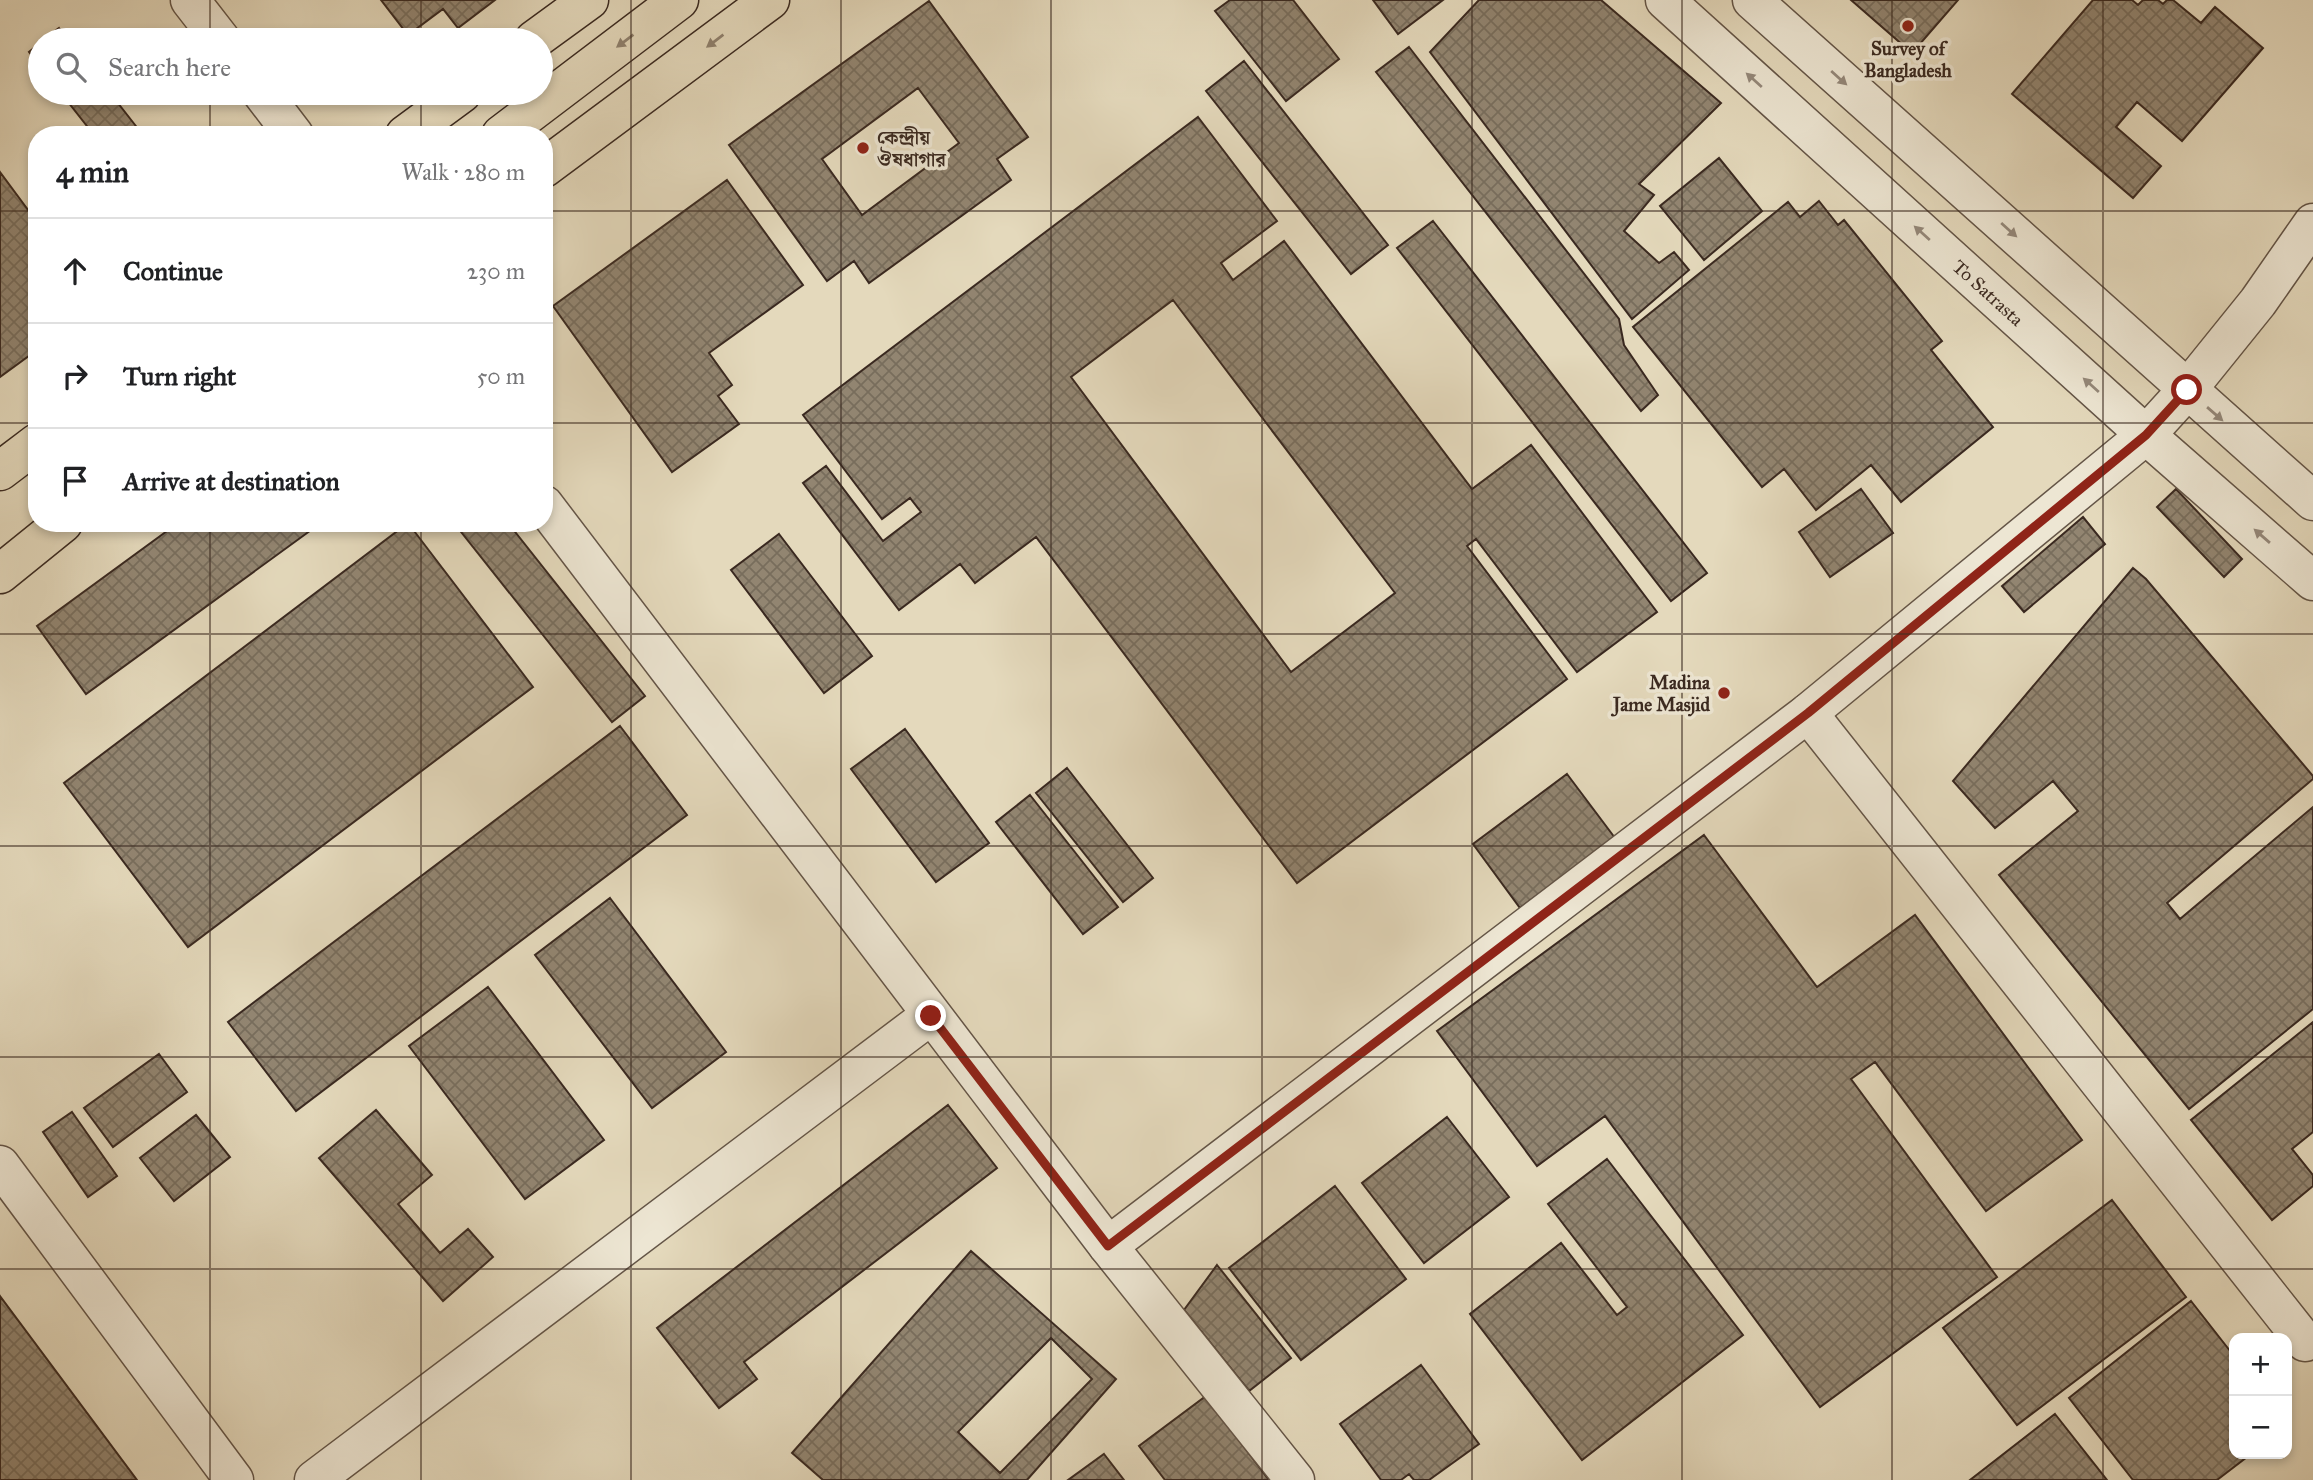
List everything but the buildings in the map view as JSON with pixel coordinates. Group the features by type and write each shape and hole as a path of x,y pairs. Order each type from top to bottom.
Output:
{"main road":[{"path":"550,28 589,0"},
{"path":"553,95 679,0"},
{"path":"553,161 770,0"},
{"path":"417,126 446,105"},
{"path":"512,126 540,105"},
{"path":"0,471 28,450"},
{"path":"0,574 52,532"}],"street":[{"path":"190,0 212,28"},
{"name":"To Satrasta","path":"1665,0 2146,435 2313,581"},
{"path":"1752,0 2313,501"},
{"path":"271,105 287,126"},
{"path":"1108,1246 1808,713 2146,435 2187,390 2258,302 2313,223"},
{"path":"553,517 1108,1246 1295,1480"},
{"path":"1808,713 2305,1342"},
{"path":"314,1480 931,1016"},
{"path":"0,1165 234,1480"}],"place":[{"name":"Survey of Bangladesh","path":"1908,26"},
{"name":"কেন্দ্রীয় ঔষধাগার","path":"863,148"},
{"name":"Madina Jame Masjid","path":"1724,693"}],"route":[{"path":"931,1016 1108,1246 1808,713 2146,435 2187,390"}]}
